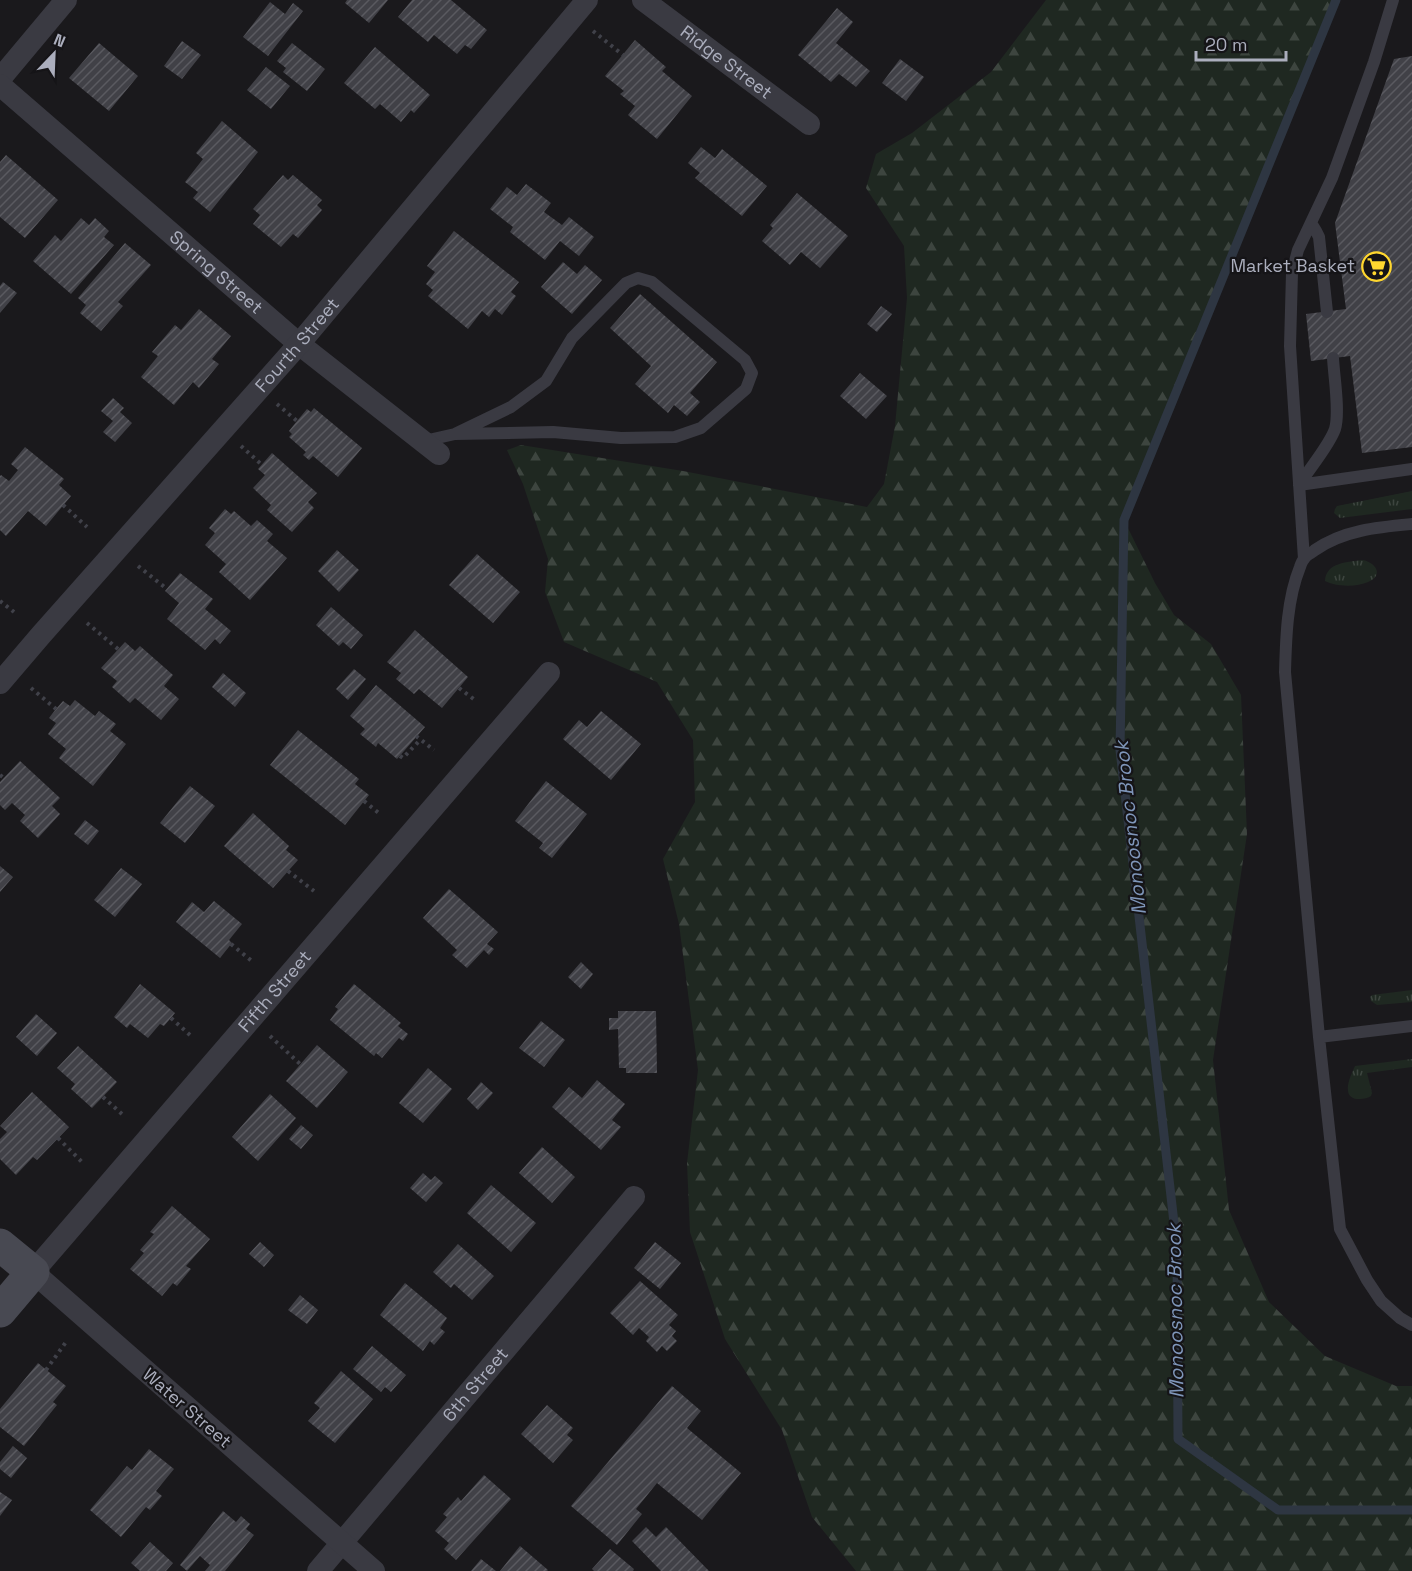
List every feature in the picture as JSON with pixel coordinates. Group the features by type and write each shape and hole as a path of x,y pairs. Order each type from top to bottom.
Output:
{"street":[{"path":"0,79 66,0"},
{"name":"Fourth Street","path":"0,683 299,344 587,0"},
{"name":"Ridge Street","path":"643,0 809,124"},
{"name":"Spring Street","path":"0,85 299,344 431,447"},
{"name":"Fifth Street","path":"0,1311 549,673"},
{"name":"6th Street","path":"318,1571 634,1197"},
{"name":"Water Street","path":"0,1245 374,1571"}],"lane":[{"path":"1394,0 1332,178 1298,250 1292,273 1290,346 1304,559 1295,580 1290,606 1285,672 1319,1037 1340,1229 1381,1301 1412,1326"},
{"path":"1311,223 1319,237 1327,312"},
{"path":"431,447 455,434 511,407 546,381 572,338 626,283 638,278 652,282 745,360 752,373 746,389 700,428 675,437 621,438 553,432 455,434"},
{"path":"1299,484 1336,427 1333,358"},
{"path":"1299,484 1412,469"},
{"path":"1304,559 1320,547 1343,536 1372,529 1412,524"},
{"path":"1319,1037 1412,1026"}],"path":[{"path":"592,30 623,55"},
{"path":"274,402 297,421"},
{"path":"238,444 262,465"},
{"path":"63,505 87,527"},
{"path":"135,564 167,589"},
{"path":"0,601 14,612"},
{"path":"86,622 118,649"},
{"path":"30,687 56,709"},
{"path":"459,688 475,700"},
{"path":"400,756 403,758 418,738 434,750"},
{"path":"364,801 380,814"},
{"path":"288,871 314,891"},
{"path":"231,944 253,962"},
{"path":"171,1018 191,1036"},
{"path":"270,1036 300,1064"},
{"path":"103,1097 123,1115"},
{"path":"58,1138 82,1162"},
{"path":"46,1370 66,1342"}],"green space":[{"path":"1046,0 1336,0 1124,520 1155,583 1174,615 1211,644 1241,695 1247,834 1213,1060 1229,1210 1269,1302 1325,1356 1396,1386 1412,1386 1412,1571 856,1571 812,1517 782,1430 725,1339 690,1232 687,1163 698,1070 679,924 663,859 695,802 693,740 657,682 564,642 545,592 548,559 523,484 507,450 521,445 683,471 867,507 884,484 895,426 907,298 904,246 866,188 876,154 912,133 991,72"},
{"path":"1412,491 1412,509 1340,518 1334,513 1337,506"},
{"path":"1363,560 1375,566 1377,573 1368,582 1346,586 1325,581 1329,570 1339,564"},
{"path":"1412,990 1412,1002 1377,1005 1371,1001 1370,997 1372,995"},
{"path":"1412,1059 1412,1067 1367,1073 1371,1096 1357,1099 1349,1094 1348,1084 1355,1066"}],"building":[{"path":"347,0 388,0 369,23 345,3"},
{"path":"412,0 451,0 487,30 471,49 465,45 457,54 434,35 428,42 398,17"},
{"path":"270,2 285,14 293,3 303,11 268,56 243,37"},
{"path":"837,8 853,22 836,43 870,71 856,87 839,74 831,82 798,55"},
{"path":"635,40 666,67 662,71 692,96 657,139 628,115 635,106 620,94 624,91 605,76"},
{"path":"182,41 201,55 182,79 164,66"},
{"path":"99,43 138,76 109,111 69,78"},
{"path":"292,43 325,69 307,91 283,72 286,68 277,61"},
{"path":"375,47 430,95 414,113 411,110 401,122 380,104 375,109 344,83"},
{"name":"Market Basket","path":"1412,56 1412,447 1362,453 1350,356 1311,361 1306,314 1346,309 1335,223 1394,59"},
{"path":"900,59 924,77 906,101 882,83"},
{"path":"266,67 290,86 271,109 247,90"},
{"path":"222,121 258,152 210,212 193,198 198,192 185,182 203,159 196,153"},
{"path":"701,147 715,158 722,149 767,186 742,216 695,178 700,173 688,163"},
{"path":"6,155 58,200 25,238 0,217 0,162"},
{"path":"283,175 288,180 293,175 322,200 317,205 322,210 298,238 293,234 281,247 253,224 260,215 253,209"},
{"path":"526,184 551,203 544,212 562,225 569,217 594,237 579,256 560,241 545,260 510,232 513,227 490,209 507,187 517,195"},
{"path":"797,193 848,236 820,268 801,252 790,265 762,241 773,228 770,225"},
{"path":"81,218 89,225 95,218 109,231 104,237 114,245 71,294 33,261 55,235 61,241"},
{"path":"454,231 519,282 511,292 516,296 502,315 495,309 489,317 482,311 468,329 428,296 433,290 426,284 435,272 427,266"},
{"path":"125,243 151,265 118,302 123,306 101,331 80,313 86,305 78,298"},
{"path":"563,262 577,274 585,265 602,280 572,314 541,287"},
{"path":"3,282 17,293 0,313 0,286"},
{"path":"640,294 717,362 690,393 700,402 687,416 674,405 668,413 635,384 651,366 610,328"},
{"path":"881,306 892,314 877,332 867,324"},
{"path":"199,309 231,336 212,359 219,364 199,388 193,382 174,405 141,377 158,356 152,352 175,325 181,330"},
{"path":"860,373 887,396 866,419 840,396"},
{"path":"113,398 124,408 120,412 132,423 115,442 103,432 113,421 101,411"},
{"path":"314,408 362,448 338,477 313,456 309,460 303,455 306,452 289,437 292,434 289,431 307,409 311,412"},
{"path":"25,447 64,479 59,485 71,496 46,526 28,511 6,536 0,530 0,476 9,481 18,470 11,464"},
{"path":"272,453 317,493 308,502 314,508 292,532 267,510 271,505 253,488 265,475 258,469"},
{"path":"225,509 231,514 234,511 251,526 257,520 273,534 267,541 287,558 250,600 219,572 226,564 205,545 215,533 209,528"},
{"path":"337,550 359,570 339,592 318,571"},
{"path":"477,554 520,592 493,623 449,585"},
{"path":"180,573 213,599 205,609 231,631 220,644 215,639 205,650 167,619 179,603 165,591"},
{"path":"331,607 363,635 351,649 343,642 339,646 316,625"},
{"path":"415,630 468,677 442,708 419,689 414,694 396,679 401,673 387,662"},
{"path":"125,642 135,651 140,646 173,675 164,686 179,699 161,720 135,698 130,703 112,687 117,681 101,668"},
{"path":"354,669 366,679 348,700 336,689"},
{"path":"223,673 246,693 235,707 212,687"},
{"path":"376,685 425,727 397,759 378,743 376,747 360,734 365,729 350,716"},
{"path":"75,700 95,716 99,711 116,724 110,731 126,744 93,786 59,758 66,749 48,734 56,723 49,718 56,709 63,701 70,706"},
{"path":"601,711 641,744 611,780 563,739 579,720 587,727"},
{"path":"298,730 359,779 355,784 369,795 345,825 270,765"},
{"path":"20,761 60,798 52,806 60,814 38,838 20,821 25,815 12,803 5,810 0,805 0,782"},
{"path":"546,781 587,814 552,858 539,848 543,843 515,821"},
{"path":"190,786 215,806 185,843 160,823"},
{"path":"253,813 289,846 286,850 298,860 273,888 224,846"},
{"path":"85,820 99,831 88,845 74,834"},
{"path":"0,866 13,877 0,892"},
{"path":"121,868 142,884 115,917 94,900"},
{"path":"449,889 498,932 487,944 494,949 489,955 484,950 467,968 452,955 457,950 423,918"},
{"path":"214,901 242,924 229,940 232,943 220,958 176,922 192,902 204,912"},
{"path":"581,962 593,974 581,989 568,977"},
{"path":"140,984 175,1013 164,1026 160,1024 148,1038 130,1024 127,1028 114,1017"},
{"path":"354,984 401,1023 398,1026 408,1034 403,1041 399,1038 382,1058 376,1053 374,1056 330,1020 338,1009 335,1007"},
{"path":"618,1011 656,1011 657,1073 626,1073 626,1068 619,1068 618,1029 609,1030 609,1018 618,1018"},
{"path":"36,1014 57,1033 37,1056 16,1037"},
{"path":"541,1021 565,1040 544,1067 519,1048"},
{"path":"317,1045 348,1072 317,1108 286,1081"},
{"path":"78,1046 117,1082 92,1108 71,1089 75,1084 57,1068"},
{"path":"428,1068 452,1089 423,1123 399,1103"},
{"path":"597,1080 625,1104 612,1120 621,1127 601,1150 552,1107 569,1087 582,1098"},
{"path":"481,1082 493,1093 478,1110 467,1099"},
{"path":"32,1092 69,1127 37,1160 33,1157 16,1175 0,1159 0,1139 7,1132 0,1126"},
{"path":"270,1094 296,1118 258,1161 232,1137"},
{"path":"301,1125 313,1135 301,1149 289,1139"},
{"path":"542,1147 575,1177 552,1203 519,1173"},
{"path":"423,1173 431,1180 435,1176 443,1183 426,1202 410,1188"},
{"path":"491,1185 536,1223 511,1252 467,1213"},
{"path":"172,1206 210,1239 186,1266 191,1269 177,1286 173,1283 162,1296 130,1269 144,1253 140,1250 154,1234 150,1232"},
{"path":"260,1242 274,1255 264,1267 249,1254"},
{"path":"655,1242 681,1263 660,1289 634,1268"},
{"path":"458,1244 494,1276 472,1300 454,1284 451,1288 433,1272"},
{"path":"640,1281 678,1315 669,1325 676,1331 672,1336 677,1341 667,1351 662,1346 657,1352 646,1341 649,1337 639,1328 633,1335 610,1313"},
{"path":"405,1283 447,1318 440,1328 445,1332 434,1345 430,1341 423,1351 380,1315"},
{"path":"300,1295 318,1310 307,1324 288,1310"},
{"path":"372,1346 406,1375 391,1392 385,1387 381,1392 353,1369"},
{"path":"38,1363 66,1386 53,1402 57,1405 24,1446 0,1427 0,1409"},
{"path":"341,1371 373,1399 335,1443 308,1421 320,1408 314,1403"},
{"path":"672,1386 701,1411 687,1428 741,1473 702,1520 657,1483 636,1509 642,1514 617,1545 571,1506"},
{"path":"547,1405 573,1428 567,1435 573,1440 553,1463 521,1434"},
{"path":"13,1446 27,1458 11,1478 0,1469 0,1462"},
{"path":"149,1449 174,1469 156,1491 162,1496 150,1510 146,1507 121,1537 90,1510 127,1466 132,1470"},
{"path":"484,1475 511,1499 456,1560 444,1549 449,1543 435,1531 447,1517 443,1514 458,1497 461,1501"},
{"path":"0,1492 12,1500 0,1516"},
{"path":"223,1511 236,1522 241,1516 250,1524 246,1529 254,1535 225,1571 205,1571 210,1565 200,1556 187,1571 180,1565"},
{"path":"646,1527 656,1537 666,1527 709,1571 661,1571 632,1541"},
{"path":"150,1542 173,1563 166,1571 140,1571 131,1563"},
{"path":"520,1546 548,1570 500,1571"},
{"path":"610,1549 634,1569 633,1571 594,1571 592,1569"},
{"path":"481,1559 496,1571 471,1571"}],"waterway":[{"name":"Monoosnoc Brook","path":"1336,0 1124,520 1120,750 1177,1249 1178,1439 1278,1510 1412,1510"}],"place":[{"name":"Market Basket","path":"1376,266"}]}
